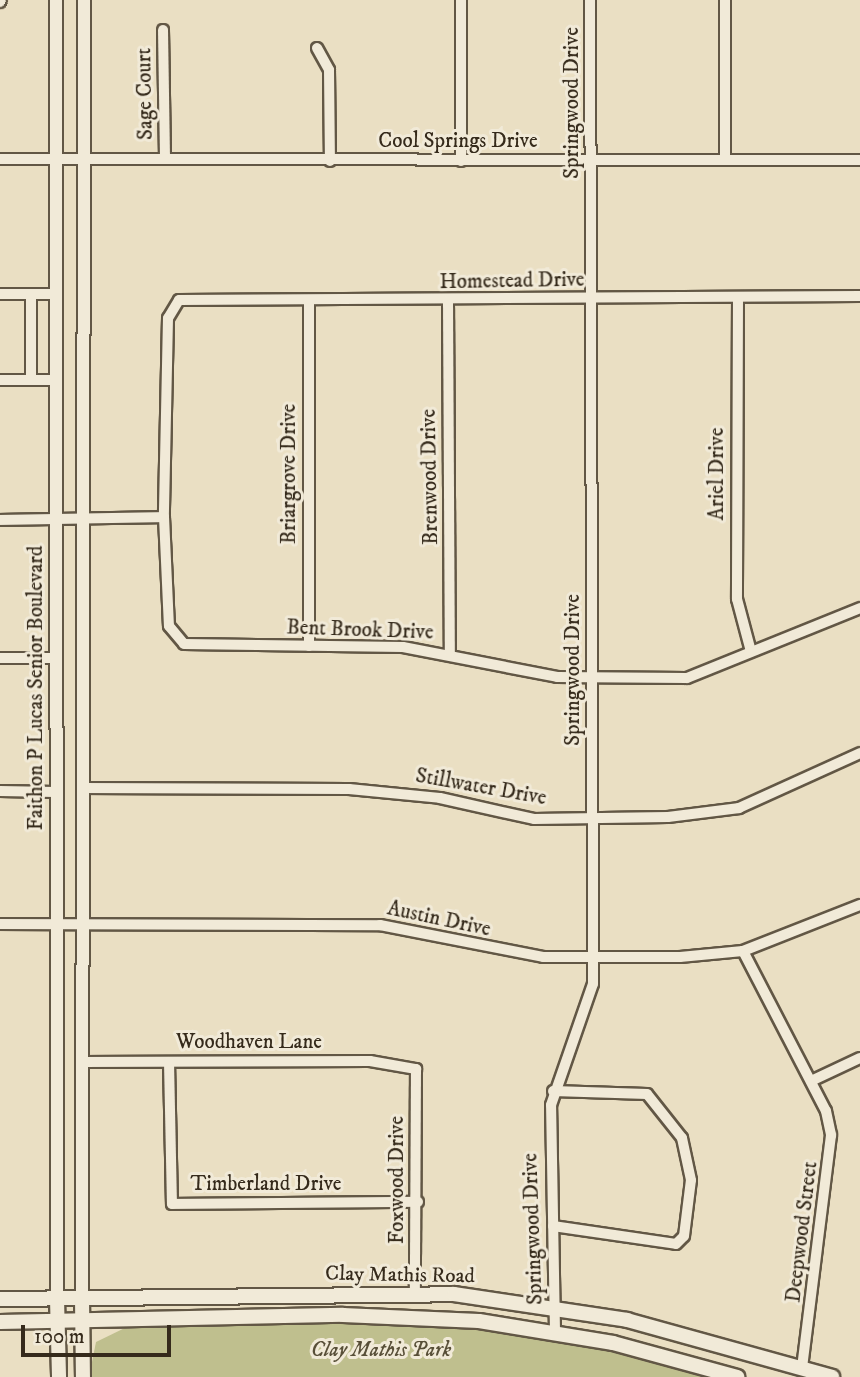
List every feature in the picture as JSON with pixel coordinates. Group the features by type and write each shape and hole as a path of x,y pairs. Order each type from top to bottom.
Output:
{"main road":[{"name":"Clay Mathis Road","path":"0,1299 415,1292 555,1308 627,1320 832,1377"},
{"name":"Faithon P Lucas Senior Boulevard","path":"57,1299 59,1377"},
{"path":"82,1299 83,1377"},
{"name":"Clay Mathis Road","path":"0,1322 343,1315 555,1331 737,1377"}],"street":[{"name":"Faithon P Lucas Senior Boulevard","path":"56,0 57,1299"},
{"path":"82,1299 84,0"},
{"path":"461,0 461,160"},
{"name":"Springwood Drive","path":"555,1331 553,1091 589,1011 593,957 590,0"},
{"path":"725,0 725,160"},
{"name":"Sage Court","path":"163,30 165,157"},
{"path":"317,48 329,70 330,161"},
{"name":"Cool Springs Drive","path":"0,159 165,157 330,161 860,160"},
{"path":"0,294 56,294"},
{"path":"31,294 31,380"},
{"name":"Homestead Drive","path":"169,310 191,297 309,302 860,296"},
{"name":"Ariel Drive","path":"738,298 737,599 750,648"},
{"name":"Brenwood Drive","path":"448,301 450,652"},
{"name":"Briargrove Drive","path":"309,302 309,646"},
{"name":"Bent Brook Drive","path":"169,310 164,517 169,626 177,641 450,652 592,679 687,678 750,648 860,608"},
{"path":"0,380 56,380"},
{"path":"0,520 164,517"},
{"path":"0,658 56,659"},
{"name":"Stillwater Drive","path":"82,788 361,790 534,818 592,819 739,808 860,753"},
{"path":"0,791 55,792"},
{"name":"Austin Drive","path":"0,923 380,925 514,954 593,957 743,951 860,905"},
{"name":"Deepwood Street","path":"743,951 826,1111 831,1152 802,1369"},
{"path":"811,1081 860,1058"},
{"name":"Woodhaven Lane","path":"82,1062 370,1061 415,1069"},
{"name":"Timberland Drive","path":"169,1062 172,1204 418,1202"},
{"name":"Foxwood Drive","path":"415,1069 418,1202 415,1292"},
{"path":"553,1091 647,1094 682,1138 691,1180 684,1236 676,1244 553,1226"},
{"path":"58,1100 82,1100"}],"green space":[{"name":"Clay Mathis Park","path":"372,1321 545,1333 726,1377 89,1377 96,1342 131,1325"}]}
